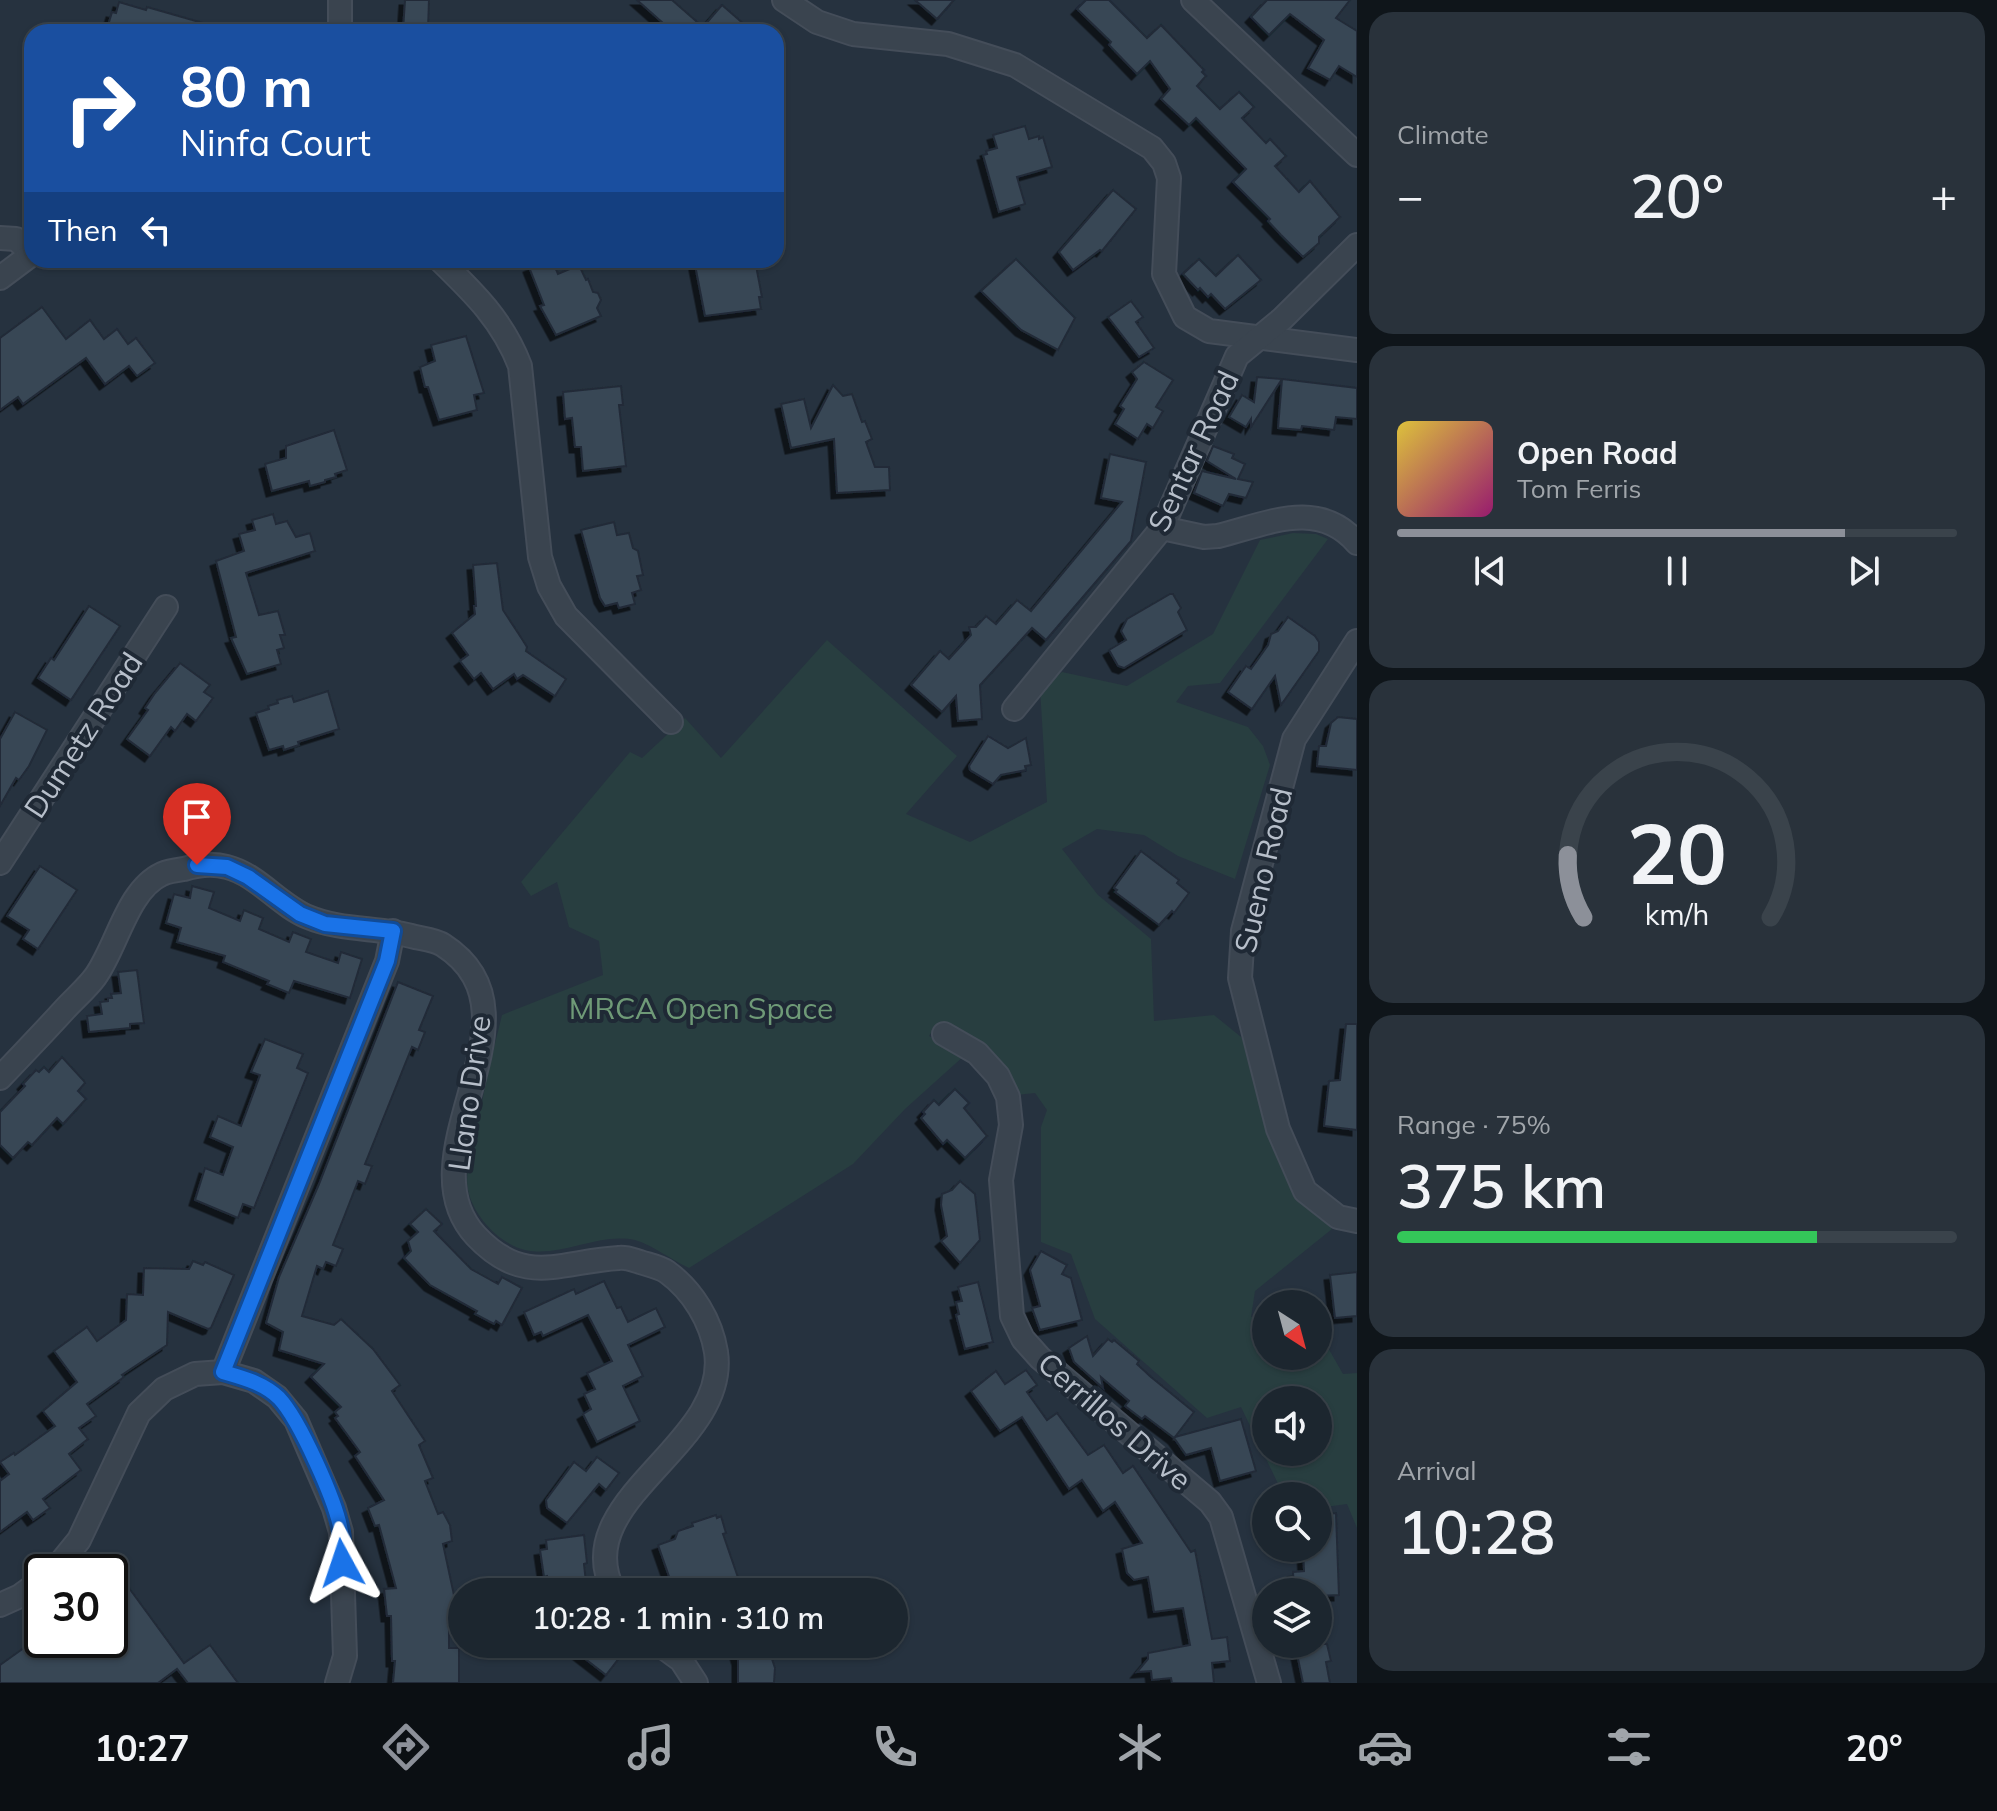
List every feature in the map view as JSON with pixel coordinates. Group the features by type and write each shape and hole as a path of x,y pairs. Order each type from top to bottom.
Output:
{"street":[{"path":"340,0 340,24"},
{"path":"784,0 817,22 853,34 948,44 1015,65 1152,148 1164,163 1169,178 1164,274 1185,317 1209,331 1357,350"},
{"path":"1193,0 1357,155"},
{"path":"0,238 16,239 24,246"},
{"name":"Sentar Road","path":"1014,709 1162,528 1237,356 1282,319 1357,245"},
{"path":"0,278 24,260"},
{"path":"448,268 496,318 512,344 520,366 540,557 549,586 566,616 671,722"},
{"path":"1162,528 1204,537 1218,536 1302,516 1330,521 1357,543"},
{"name":"Dumetz Road","path":"0,863 166,607"},
{"name":"Sueno Road","path":"1357,641 1294,739 1243,931 1240,978 1278,1129 1305,1191 1338,1217 1357,1221"},
{"name":"Llano Drive","path":"0,1078 96,976 142,888 162,874 197,865 227,867 248,877 300,914 325,924 393,931 441,943 467,966 482,994 484,1031 453,1165 459,1211 475,1235 502,1259 532,1268 557,1269 623,1257 665,1270 691,1294 708,1322 716,1354 715,1386 700,1416 615,1517 603,1552 610,1578"},
{"path":"223,1372 387,961 393,931"},
{"name":"Cerrillos Drive","path":"944,1034 977,1053 998,1076 1008,1097 1011,1125 1001,1180 1012,1316 1023,1339 1040,1358 1210,1502 1221,1517 1269,1683"},
{"path":"68,1554 79,1540 139,1413 164,1389 195,1374 223,1372 254,1381 277,1397 296,1420 334,1508 341,1532 345,1656 337,1683"},
{"path":"0,1605 24,1593"},
{"path":"678,1658 696,1683"}],"green space":[{"name":"MRCA Open Space","path":"1293,533 1316,534 1328,539 1220,683 1188,686 1176,702 1248,727 1263,746 1270,765 1235,879 1178,856 1144,835 1097,829 1062,849 1098,895 1151,939 1154,1021 1214,1015 1246,1041 1279,1163 1300,1195 1332,1229 1256,1290 1252,1290 1252,1370 1332,1370 1332,1355 1343,1374 1357,1373 1357,1528 1347,1504 1332,1506 1332,1482 1277,1482 1270,1466 1332,1466 1332,1386 1252,1386 1252,1430 1241,1407 1207,1418 1095,1319 1071,1254 1041,1242 1041,1127 1047,1110 1035,1093 1015,1095 990,1048 937,1024 929,1036 965,1055 905,1109 853,1164 689,1268 648,1245 621,1238 552,1251 525,1250 506,1242 481,1218 471,1200 467,1180 502,1015 603,975 599,941 569,927 557,882 531,896 521,882 630,752 642,758 685,718 721,758 827,640 957,756 906,814 970,842 1047,802 1040,689 1062,672 1127,686 1213,634 1260,540"}],"building":[{"path":"405,0 429,0 428,24 403,24"},
{"path":"637,0 672,0 700,24 664,24"},
{"path":"915,0 954,0 937,19"},
{"path":"1086,0 1109,0 1147,38 1161,25 1204,70 1202,72 1206,76 1197,86 1220,109 1239,92 1254,107 1242,118 1266,143 1270,139 1286,156 1275,166 1299,192 1310,181 1340,217 1319,237 1319,243 1303,257 1281,235 1268,221 1270,219 1233,182 1246,169 1196,118 1189,125 1161,99 1170,89 1150,61 1137,74 1109,45 1111,42 1077,9"},
{"path":"1267,0 1350,0 1336,18 1357,31 1357,77 1339,66 1330,80 1308,68 1324,40 1290,14 1269,35 1251,17"},
{"path":"119,2 206,24 108,24 112,12 116,13"},
{"path":"722,5 744,24 706,24"},
{"path":"1025,126 1029,139 1043,137 1052,167 1017,177 1025,204 999,212 983,155 997,148 993,135"},
{"path":"1113,190 1136,209 1102,251 1073,270 1059,252"},
{"path":"1238,255 1261,280 1225,309 1211,294 1208,297 1200,288 1198,290 1183,274 1199,259 1216,276"},
{"path":"1016,259 1075,318 1058,350 1021,330 981,291"},
{"path":"529,268 555,268 558,274 580,268 593,292 598,293 601,300 597,308 601,316 556,335 540,306 544,305"},
{"path":"696,268 757,268 761,309 705,316"},
{"path":"1131,301 1143,317 1136,322 1154,348 1139,357 1108,317"},
{"path":"42,307 66,339 90,320 104,339 117,329 128,344 136,338 155,363 137,376 129,366 105,384 86,358 23,404 18,397 0,410 0,338"},
{"path":"466,336 484,393 474,395 477,410 439,420 420,367 435,361 431,345"},
{"path":"1144,362 1173,380 1156,407 1163,411 1153,428 1147,424 1138,439 1115,424 1124,409 1120,406 1137,379 1132,372"},
{"path":"1257,377 1282,379 1251,427 1251,419 1246,427 1229,417 1242,395 1254,402"},
{"path":"1282,379 1357,388 1357,419 1336,417 1334,430 1302,426 1301,430 1278,428"},
{"path":"833,385 843,396 852,394 872,439 866,442 875,467 889,467 890,490 837,493 834,439 791,448 781,404 804,399 811,428"},
{"path":"621,386 623,405 619,405 626,466 583,471 581,447 575,447 572,418 565,419 563,392"},
{"path":"334,430 347,470 325,482 310,486 309,481 272,491 265,464 286,458 286,446"},
{"path":"1213,446 1234,454 1232,458 1245,464 1238,479 1253,482 1246,498 1229,494 1223,506 1194,493 1202,471 1236,479 1207,461"},
{"path":"1110,454 1146,462 1131,541 1046,640 1032,628 980,685 982,719 958,721 956,696 942,712 911,685 940,651 949,659 971,635 969,627 976,627 986,616 996,624 1017,600 1031,611 1122,502 1101,498"},
{"path":"273,514 276,524 287,521 296,537 310,533 315,551 246,573 259,615 278,611 285,635 280,635 284,648 277,650 281,664 247,674 231,638 236,637 216,561 244,551 239,534 255,530 252,520"},
{"path":"614,522 617,535 629,533 633,548 638,551 643,575 637,576 641,590 632,593 635,604 619,608 617,603 605,606 600,598 581,530"},
{"path":"497,563 503,610 527,647 526,651 566,679 555,696 523,675 517,679 514,674 493,689 481,673 474,679 460,661 468,655 452,633 475,614 473,565"},
{"path":"1170,594 1181,608 1178,612 1187,630 1124,668 1118,666 1109,650 1126,640 1121,631 1127,619"},
{"path":"89,606 120,626 71,700 38,678 51,658 54,660"},
{"path":"1288,617 1315,636 1319,651 1281,705 1275,676 1252,709 1228,692 1246,666 1251,669 1268,645 1271,634 1278,631"},
{"path":"180,663 210,685 204,692 213,698 196,721 187,714 175,731 171,727 150,756 127,739 148,710 145,708 155,693"},
{"path":"328,691 339,729 298,742 299,745 284,750 283,746 269,750 256,713 269,709 268,706 278,703 277,700 292,696 294,702"},
{"path":"15,712 47,730 29,766 19,780 16,778 0,806 0,739"},
{"path":"1338,717 1357,719 1357,770 1317,766 1319,746 1326,746 1331,723"},
{"path":"988,736 1008,748 1026,738 1031,765 1025,766 1026,770 1001,775 993,784 970,770 969,766"},
{"path":"1141,851 1179,880 1177,883 1189,893 1174,913 1172,911 1159,925 1115,892 1117,890 1114,888"},
{"path":"40,866 77,890 38,949 23,939 29,930 7,916"},
{"path":"192,886 214,892 209,908 240,921 244,910 263,918 259,929 289,942 293,932 311,939 306,952 338,963 341,952 362,959 350,998 294,981 289,993 223,962 225,956 177,942 181,928 166,923 174,894 190,898"},
{"path":"137,970 144,1023 130,1024 130,1028 89,1032 87,1016 102,1014 100,1002 108,1001 112,998 111,994 121,993 118,972"},
{"path":"398,982 433,996 419,1030 425,1032 418,1050 412,1047 365,1164 372,1166 365,1184 358,1181 333,1245 343,1249 336,1266 326,1262 323,1269 317,1266 302,1316 334,1325 341,1319 373,1349 400,1385 392,1391 425,1441 419,1445 433,1478 425,1481 438,1514 443,1512 450,1525 452,1541 443,1544 450,1578 448,1658 459,1658 459,1683 393,1683 395,1661 392,1661 391,1616 387,1616 384,1589 396,1588 379,1525 375,1526 368,1508 384,1500 355,1456 360,1452 335,1418 338,1416 335,1412 341,1407 311,1377 324,1364 279,1350 283,1332 266,1323 279,1277"},
{"path":"1346,1024 1357,1024 1357,1130 1324,1126 1329,1081 1340,1080"},
{"path":"265,1039 303,1054 297,1068 308,1073 254,1208 243,1204 238,1218 195,1200 205,1168 223,1175 233,1147 210,1137 218,1116 241,1126 260,1075 251,1072"},
{"path":"62,1057 84,1081 78,1091 86,1099 63,1124 57,1118 32,1145 28,1142 13,1158 0,1145 0,1112 36,1070 39,1072 44,1067 49,1072"},
{"path":"955,1089 969,1103 964,1108 987,1136 965,1158 947,1140 943,1144 921,1118 934,1100 939,1105"},
{"path":"960,1181 975,1194 980,1240 960,1263 941,1241 947,1236 941,1205 942,1194 952,1190"},
{"path":"426,1209 442,1224 434,1231 471,1269 498,1284 502,1277 522,1288 502,1325 475,1314 477,1311 430,1285 404,1258 411,1251 408,1241 418,1232 410,1224"},
{"path":"1041,1251 1067,1265 1062,1274 1071,1278 1082,1320 1040,1330 1032,1308 1040,1306 1030,1270"},
{"path":"193,1261 203,1265 205,1262 234,1275 211,1328 168,1312 167,1345 122,1375 124,1377 87,1404 96,1416 79,1428 88,1439 69,1454 81,1470 43,1499 50,1508 33,1520 27,1512 0,1532 0,1481 9,1474 0,1462 55,1426 43,1411 77,1382 54,1351 87,1327 97,1341 126,1320 127,1294 143,1295 144,1268 189,1269"},
{"path":"1357,1272 1357,1316 1335,1318 1330,1275"},
{"path":"604,1281 617,1308 621,1307 628,1322 656,1308 665,1327 628,1345 643,1376 623,1386 640,1421 597,1442 583,1414 591,1409 584,1394 595,1389 587,1373 612,1361 588,1315 543,1336 541,1332 534,1335 524,1312 574,1289 576,1294"},
{"path":"978,1282 993,1342 965,1349 956,1315 959,1314 956,1302 962,1301 958,1287"},
{"path":"1087,1336 1093,1356 1108,1339 1114,1340 1139,1361 1137,1364 1151,1377 1194,1412 1175,1437 1241,1419 1252,1466 1256,1471 1220,1481 1211,1448 1186,1455 1174,1438 1145,1416 1142,1419 1125,1406 1129,1401 1101,1377 1103,1388 1074,1362 1069,1348"},
{"path":"1026,1370 1037,1385 1027,1392 1047,1420 1057,1413 1088,1455 1104,1445 1123,1473 1133,1466 1191,1552 1195,1550 1212,1639 1227,1637 1230,1661 1212,1663 1214,1683 1172,1683 1171,1678 1152,1680 1151,1671 1137,1672 1148,1659 1148,1653 1190,1645 1183,1608 1154,1612 1148,1577 1134,1580 1127,1573 1122,1549 1142,1543 1115,1502 1103,1511 1082,1480 1069,1489 1022,1417 1000,1431 971,1391 996,1371 1005,1384"},
{"path":"597,1457 619,1473 606,1490 599,1484 567,1523 547,1508 546,1500 574,1462 586,1471"},
{"path":"1332,1513 1336,1513 1339,1595 1332,1595 1332,1578 1293,1578 1293,1572 1304,1571 1304,1562 1332,1562"},
{"path":"721,1516 726,1533 723,1534 738,1578 670,1578 658,1545 675,1539 678,1531 693,1526 692,1523"},
{"path":"584,1535 586,1578 544,1577 540,1550 547,1549 546,1540"},
{"path":"128,1587 184,1663 210,1645 238,1683 188,1683 177,1669 158,1683 0,1683 0,1665 24,1648 24,1658 128,1658"},
{"path":"584,1658 619,1658 606,1675"},
{"path":"772,1658 774,1683 738,1683 738,1660"},
{"path":"1298,1658 1330,1658 1331,1661 1326,1662 1330,1683 1303,1683"}],"route":[{"path":"197,865 227,867 248,877 300,914 325,924 393,931 387,961 223,1372 254,1381 277,1397 296,1420 334,1508 341,1532 342,1563"}]}
